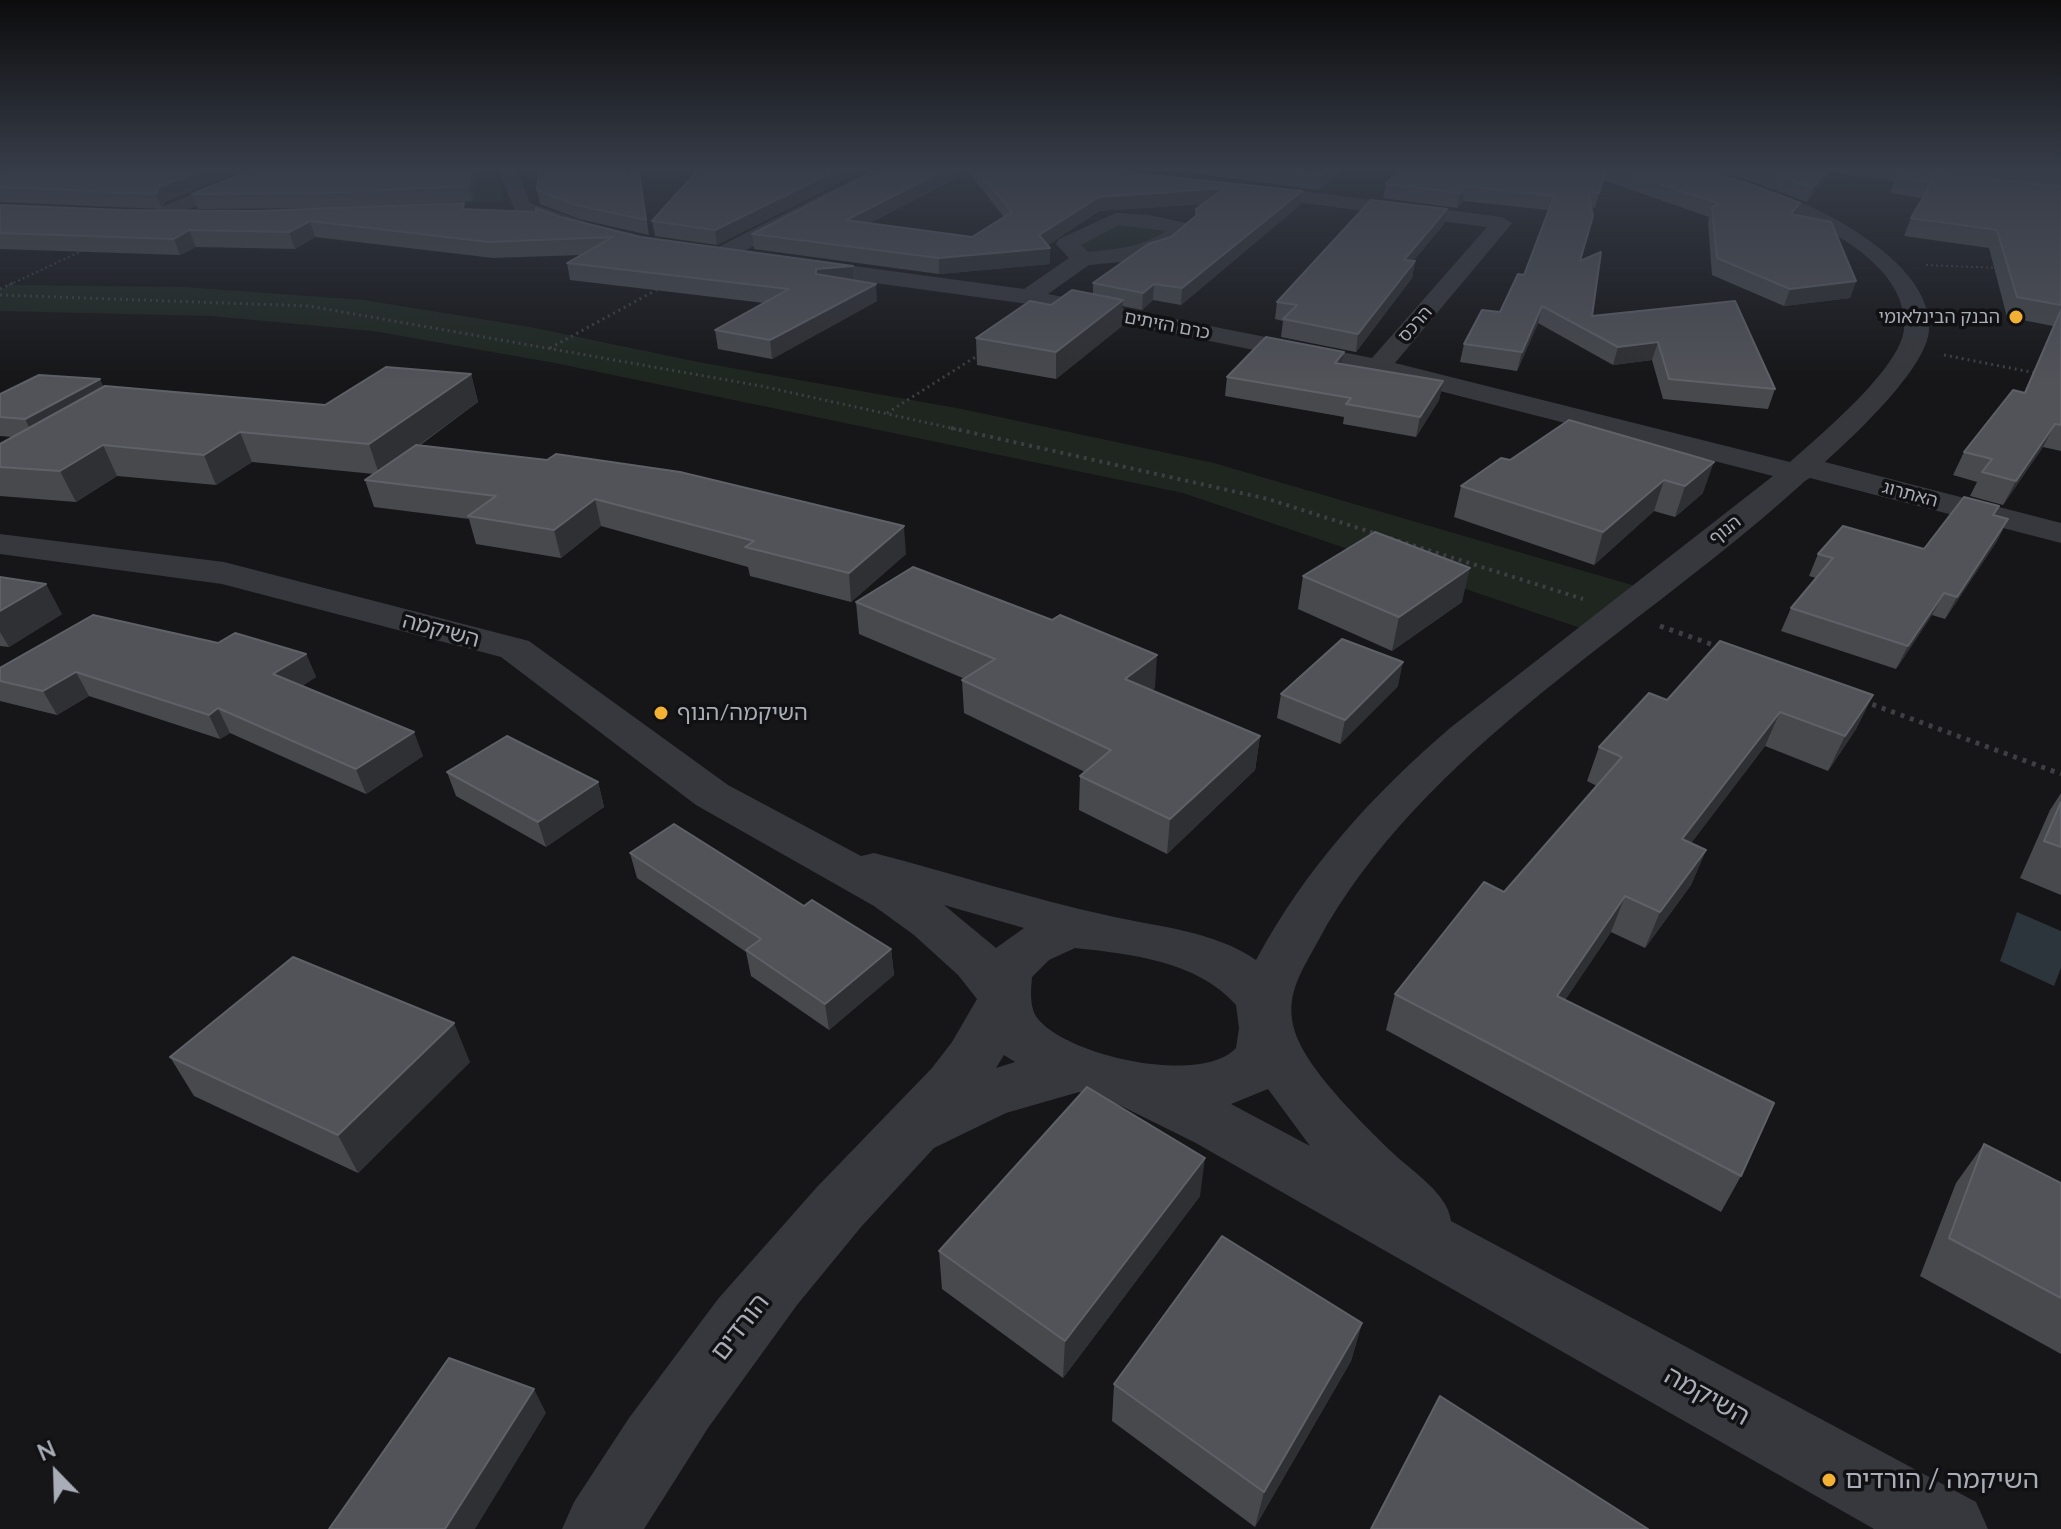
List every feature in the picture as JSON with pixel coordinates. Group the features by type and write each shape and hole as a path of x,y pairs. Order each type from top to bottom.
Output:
{"street":[{"path":"720,255 745,241"},
{"name":"הרכס","path":"1378,367 1486,241"},
{"path":"1860,241 1901,283 1912,304 1917,329 1913,351"},
{"name":"כרם הזיתים","path":"690,250 1028,297 1378,367 1802,470"},
{"path":"1028,297 1083,259"},
{"name":"הנוף","path":"1104,1075 1188,1088 1219,1086 1248,1073 1262,1057 1264,1015 1301,926 1365,839 1422,774 1802,470 1899,371 1913,351"},
{"name":"האתרוג","path":"1802,470 2061,533"},
{"name":"השיקמה","path":"0,544 224,573 515,649 712,795 825,856"},
{"path":"825,856 1223,965 1245,981 1296,1083 1332,1128 1379,1182 1465,1262"},
{"path":"825,856 892,894 932,922 977,961 1003,996 1007,1016 1021,1038 1061,1061 1104,1075 1215,1124 1465,1262"},
{"name":"הנוף","path":"1197,956 1248,954 1279,944 1301,926"},
{"name":"הורדים","path":"601,1529 651,1446 746,1316 839,1207 902,1143 968,1067 990,1034 1003,996 1007,966 1028,948 1050,937 1074,930 1103,932"},
{"name":"הורדים","path":"902,1143 953,1110 1016,1083 1104,1075"},
{"name":"השיקמה","path":"1465,1262 1949,1529"}],"path":[{"path":"0,292 99,241"},
{"path":"550,348 720,255"},
{"path":"1915,265 2007,268"},
{"path":"0,292 309,306 761,386 1268,499 1622,612 1724,649"},
{"path":"1913,351 2046,375"},
{"path":"887,413 979,354"},
{"path":"1856,698 2061,774"}],"shaded area":[{"path":"1072,241 1165,241 1160,245 1083,259 1067,244"},
{"path":"10,285 184,287 364,300 530,327 698,362 962,409 1214,463 1649,590 1595,633 1183,493 555,363 373,331 210,316 0,311 0,290"},
{"path":"2017,912 2061,931 2061,968 2054,986 2000,961"}],"building":[{"path":"605,241 673,241 853,266 816,269 816,274 876,284 770,340 715,330 789,289 567,263"},
{"path":"809,241 1044,241 1050,248 939,258"},
{"path":"1240,241 1182,288 1154,284 1143,293 1093,283 1148,244"},
{"path":"1333,241 1420,241 1404,260 1415,261 1358,334 1283,319 1297,305 1277,302"},
{"path":"1537,241 1586,241 1580,261 1601,252 1592,316 1735,301 1775,389 1669,379 1658,342 1618,347 1542,306 1522,352 1464,344 1482,310 1500,312 1518,274 1524,275"},
{"path":"1715,241 1839,241 1856,281 1790,289 1717,258"},
{"path":"2000,241 2061,241 2061,305 2017,297"},
{"path":"1072,290 1123,300 1056,352 976,338 1030,301 1051,305"},
{"path":"2061,310 2061,425 2055,424 2016,481 1982,472 1992,459 1964,452 2013,390 2025,393"},
{"path":"1266,337 1344,352 1335,363 1443,381 1420,417 1346,404 1351,398 1227,377"},
{"path":"386,367 471,374 369,444 240,432 204,455 103,445 60,471 0,467 0,444 105,386 325,405"},
{"path":"39,375 100,379 25,419 0,417 0,394"},
{"path":"1569,420 1714,462 1685,486 1664,480 1603,532 1461,486 1501,458 1510,460"},
{"path":"416,445 547,460 556,454 680,472 904,526 849,573 745,547 754,541 595,499 554,530 468,516 496,496 365,480"},
{"path":"1964,497 1999,506 1993,515 2008,519 1957,597 1944,593 1908,646 1791,608 1833,558 1818,554 1843,526 1924,549"},
{"path":"1375,532 1470,568 1399,617 1303,576"},
{"path":"913,567 1052,620 1060,615 1157,655 1125,679 1260,736 1170,819 1080,776 1111,750 962,680 995,659 856,602"},
{"path":"0,577 46,584 0,611"},
{"path":"93,615 218,643 235,633 306,654 273,674 414,732 356,769 218,708 209,715 76,672 43,691 0,681 0,668"},
{"path":"1342,639 1403,662 1345,720 1281,694"},
{"path":"1720,641 1873,695 1845,736 1780,712 1682,839 1706,850 1660,912 1625,896 1557,996 1774,1103 1741,1176 1395,994 1484,882 1504,892 1622,757 1599,747 1649,693 1667,700"},
{"path":"507,736 598,782 538,822 447,772"},
{"path":"2061,802 2061,847 2044,841"},
{"path":"674,824 804,906 812,900 891,949 825,1004 746,950 761,939 630,853"},
{"path":"293,957 454,1023 338,1135 170,1057"},
{"path":"1087,1087 1205,1158 1065,1341 939,1251"},
{"path":"1984,1144 2061,1183 2061,1298 1949,1238"},
{"path":"1222,1236 1362,1323 1264,1492 1114,1384"},
{"path":"449,1358 534,1389 445,1529 329,1529"},
{"path":"1440,1396 1648,1529 1371,1529"}],"place":[{"name":"הבנק הבינלאומי","path":"2016,317"},
{"name":"השיקמה/הנוף","path":"661,713"},
{"name":"השיקמה / הורדים","path":"1829,1480"}]}
